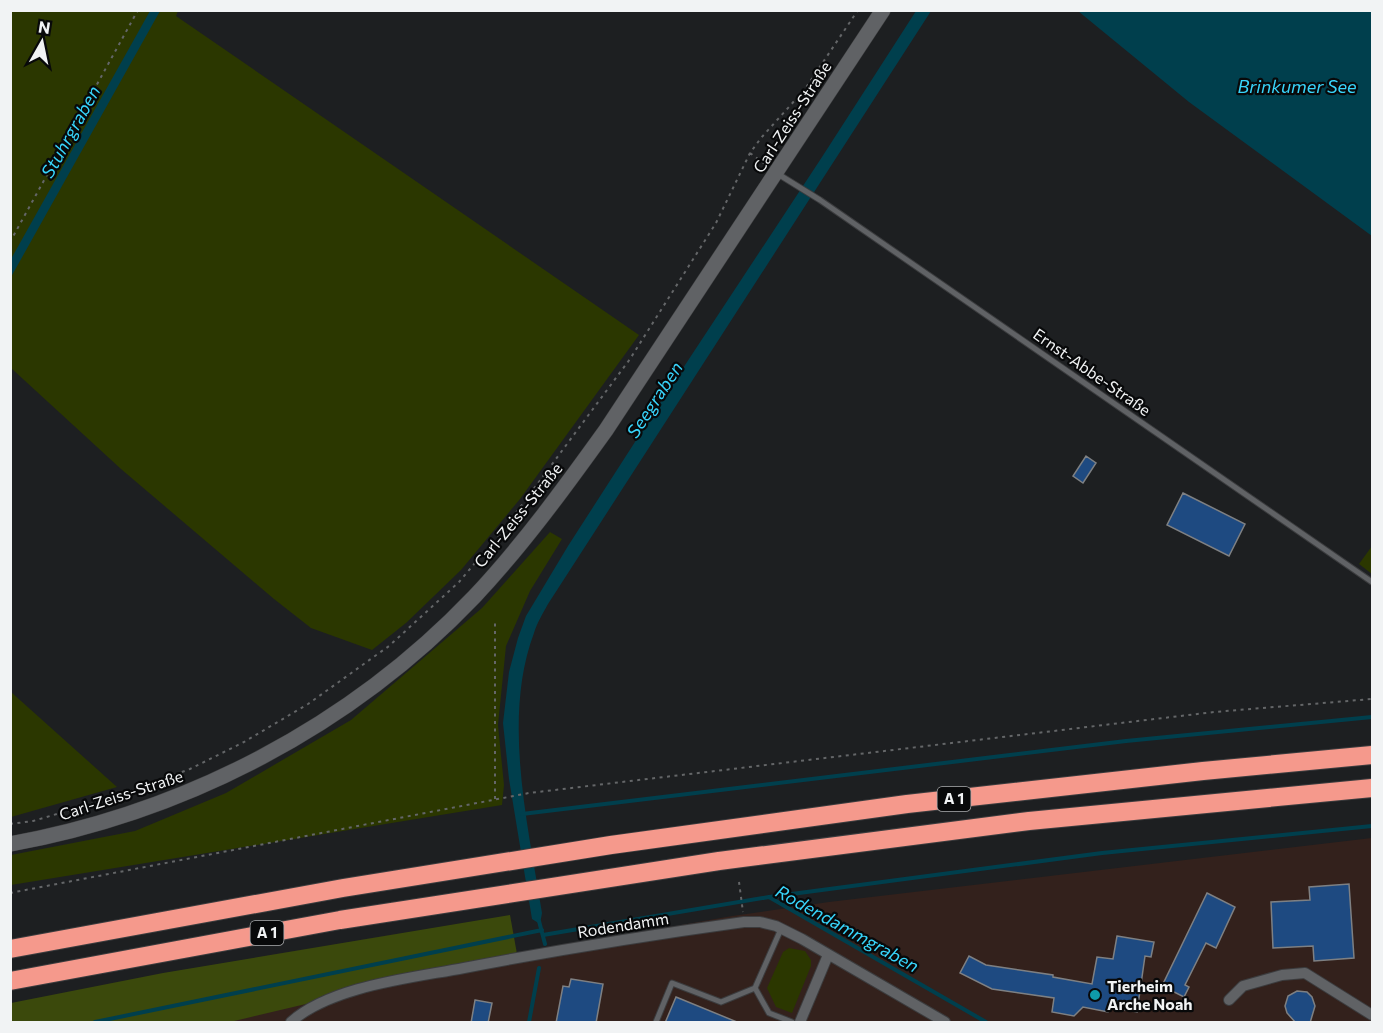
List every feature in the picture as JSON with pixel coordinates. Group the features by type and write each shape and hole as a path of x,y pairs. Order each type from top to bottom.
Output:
{"highway":[{"name":"A 1","path":"10,949 343,888 611,845 907,804 1372,755"},
{"name":"A 1","path":"10,981 340,920 719,861 1029,821 1372,788"}],"main road":[{"name":"Carl-Zeiss-Straße","path":"10,844 51,836 159,804 243,767 341,710 368,691 440,630 506,561 569,481 643,376 883,10"}],"street":[{"name":"Rodendamm","path":"291,1023 336,996 407,979 647,935 744,922 760,922 781,929 945,1023"},
{"path":"800,1023 828,955"},
{"path":"1229,1000 1243,986 1282,975 1305,973 1372,1015"}],"lane":[{"name":"Ernst-Abbe-Straße","path":"777,173 820,200 1372,582"},
{"path":"656,1023 672,983 721,1002 755,988 781,929"},
{"path":"755,988 768,1013 792,1023"}],"path":[{"path":"10,242 138,10"},
{"path":"10,824 33,821 115,797 190,769 244,742 308,704 389,646 459,582 507,525 630,359 716,223 750,153 805,90 858,10"},
{"path":"750,153 777,173"},
{"path":"495,622 495,799"},
{"path":"10,893 529,793 1214,712 1372,699"},
{"path":"739,882 744,922"}],"shaded area":[{"path":"1372,838 1372,1022 197,1022 365,981 732,916 829,902"}],"green space":[{"path":"10,11 178,11 176,16 639,335 520,499 461,570 406,623 372,650 311,628 121,469 11,368"},
{"path":"550,532 562,539 530,591 506,646 498,725 504,785 502,805 11,885 11,855 135,831 226,793 351,720 482,608"},
{"path":"1372,546 1372,574 1359,564"},
{"path":"11,692 117,787 11,817"},
{"path":"510,915 517,954 230,1022 11,1022 11,1003 163,973"},
{"path":"789,948 805,951 811,960 811,966 792,1013 776,1007 767,988 783,952"}],"water":[{"path":"150,11 160,11 11,277 11,259"},
{"path":"916,11 931,11 548,604 534,633 525,666 520,700 519,736 525,808 542,913 540,924 532,919 509,779 503,723 509,672 526,616 662,400"},
{"name":"Brinkumer See","path":"1078,11 1372,11 1372,236 1189,102"}],"building":[{"path":"1086,456 1096,463 1083,483 1073,476"},
{"path":"1183,493 1245,524 1229,556 1167,525"},
{"path":"1349,884 1354,958 1314,961 1313,946 1273,948 1271,902 1310,900 1309,887"},
{"path":"1207,893 1235,907 1216,948 1206,943 1185,985 1189,987 1184,997 1162,986"},
{"path":"1117,936 1154,942 1151,957 1145,956 1137,1012 1113,1008 1108,1012 1083,1007 1074,1016 1052,1012 1054,998 992,989 960,973 969,956 986,965 1053,975 1053,977 1092,984 1097,957 1113,959"},
{"path":"571,979 603,984 596,1023 556,1023 563,986 569,987"},
{"path":"1297,991 1307,992 1312,997 1315,1006 1310,1023 1296,1023 1287,1013 1285,1006 1288,996"},
{"path":"676,997 737,1022 665,1023"},
{"path":"475,1000 492,1003 488,1023 471,1023"}],"waterway":[{"path":"522,814 1126,741 1372,717"},
{"path":"769,897 1102,853 1372,826"},
{"name":"Rodendammgraben","path":"543,935 769,897 986,1022"},
{"name":"Rodendammgraben","path":"539,921 545,944"},
{"path":"95,1022 542,930"},
{"path":"529,1022 539,968"}],"place":[{"name":"Tierheim Arche Noah","path":"1095,995"}],"water label":[{"name":"Stuhrgraben","path":"71,132"},
{"name":"Seegraben","path":"655,400"}]}
